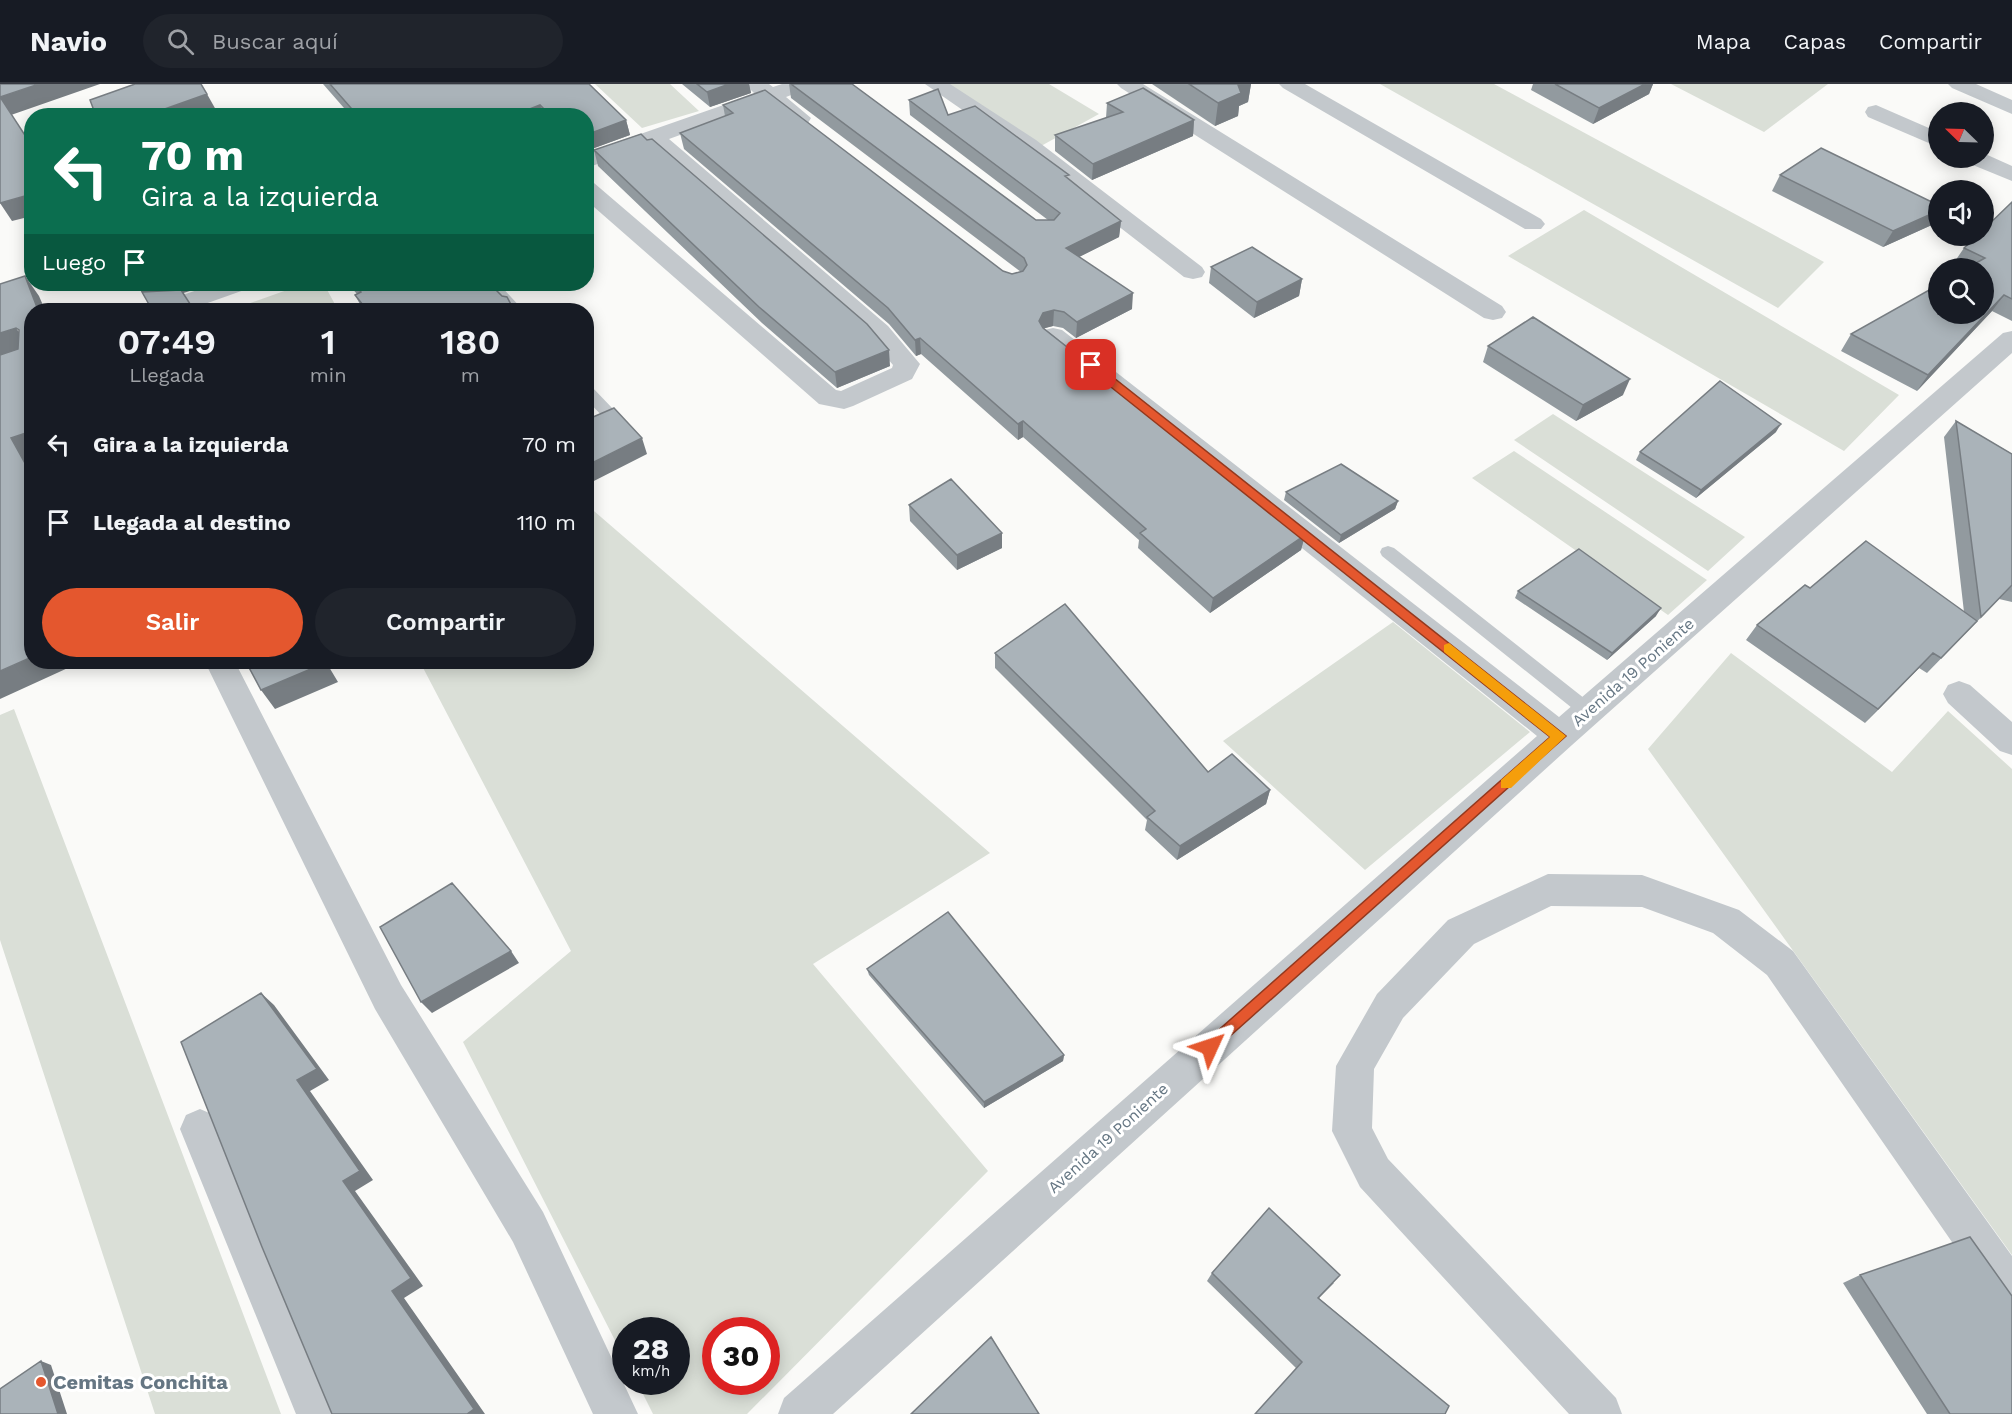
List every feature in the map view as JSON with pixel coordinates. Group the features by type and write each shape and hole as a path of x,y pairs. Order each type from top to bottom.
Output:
{"street":[{"path":"594,157 653,137 763,90 802,84"},
{"path":"936,84 1029,145 1193,272"},
{"path":"1128,84 1493,312"},
{"path":"1290,84 1533,224"},
{"path":"1959,84 2012,108"},
{"path":"763,90 817,131"},
{"path":"1876,112 1928,135"},
{"path":"594,195 828,398 844,400 903,373 907,364 879,332 653,137"},
{"path":"1994,166 2012,174"},
{"path":"204,303 225,291"},
{"path":"1053,336 1560,736"},
{"name":"Avenida 19 Poniente","path":"800,1414 1588,711 2012,339"},
{"path":"223,669 275,776 388,997 528,1227 616,1414"},
{"path":"1959,694 2012,742"},
{"path":"1600,1414 1374,1173 1352,1131 1356,1066 1390,1006 1461,932 1548,890 1642,891 1726,921 1780,963 2012,1292"},
{"path":"200,1129 318,1414"}],"lane":[{"path":"498,291 510,303"},
{"path":"594,398 610,415"},
{"path":"1388,552 1588,711"}],"shaded area":[{"path":"595,84 670,84 699,111 642,128"},
{"path":"948,84 1049,84 1099,114 1041,146"},
{"path":"1380,84 1494,84 1824,262 1778,308"},
{"path":"1671,84 1828,84 1764,132"},
{"path":"1584,210 1899,395 1844,451 1508,256"},
{"path":"284,291 328,291 334,303 250,303"},
{"path":"1553,414 1745,537 1708,571 1514,440"},
{"path":"1514,451 1707,580 1668,615 1472,478"},
{"path":"594,511 990,853 813,964 988,1171 780,1381 780,1317 702,1317 702,1395 766,1395 747,1414 653,1414 644,1395 690,1395 690,1317 612,1317 612,1334 463,1042 571,951 424,669 594,669"},
{"path":"1393,622 1530,732 1365,870 1223,741"},
{"path":"1731,653 1892,772 1948,711 2012,769 2012,1255 1648,749"},
{"path":"14,709 281,1414 155,1414 0,940 0,715"}],"building":[{"path":"0,84 39,84 0,97"},
{"path":"135,84 201,84 207,94 168,108 93,108 90,100"},
{"path":"330,84 589,84 626,120 594,132 594,108 543,108 540,105 532,108 351,108"},
{"path":"697,84 729,84 707,92"},
{"path":"791,84 852,84 1036,220 1054,220 1060,213 909,100 938,89 948,115 975,106 1069,175 1065,176 1121,221 1066,248 1133,293 1077,322 1064,312 1054,310 1043,313 1039,321 1043,328 1305,535 1213,598 1140,533 1146,529 1023,421 1018,424 920,338 915,340 888,308 680,133 733,113 723,105 765,90 1003,271 1012,274 1023,271 1027,265 1024,258"},
{"path":"1189,84 1241,84 1238,85 1241,93 1218,103"},
{"path":"1555,84 1645,84 1599,108"},
{"path":"1143,88 1194,120 1093,164 1055,135 1123,112 1107,103"},
{"path":"0,97 24,134 24,196 0,203"},
{"path":"641,134 647,140 652,139 867,324 889,350 835,372 759,307 594,150"},
{"path":"1821,148 1928,200 1928,215 1893,231 1780,175"},
{"path":"2012,202 2012,299 2004,295 1994,306 1994,258 1985,258 1964,248 1966,246 1994,246 1994,219"},
{"path":"1252,247 1302,279 1257,302 1211,267"},
{"path":"24,276 24,291 31,291 35,303 24,303 24,434 11,438 24,462 24,660 0,671 0,355 18,349 19,330 16,328 0,333 0,284"},
{"path":"182,291 189,303 148,303 142,292"},
{"path":"497,291 507,297 510,303 361,303 355,295 361,292"},
{"path":"1928,291 1928,324 1976,324 1928,375 1851,334"},
{"path":"1533,317 1630,379 1583,405 1488,346"},
{"path":"1720,381 1781,424 1701,490 1640,452"},
{"path":"614,408 642,438 594,462 594,417"},
{"path":"1956,421 2012,454 2012,585 1981,617"},
{"path":"1341,464 1398,501 1341,535 1286,492"},
{"path":"951,479 1002,533 957,555 909,505"},
{"path":"1866,541 1977,621 1941,658 1933,653 1878,709 1757,625 1805,585 1810,588"},
{"path":"1579,549 1661,608 1612,653 1518,591"},
{"path":"1065,604 1208,772 1232,754 1270,790 1180,846 1147,817 1155,811 995,653"},
{"path":"250,669 311,669 261,690"},
{"path":"452,883 511,951 421,1002 380,927"},
{"path":"948,912 1064,1055 984,1102 867,969"},
{"path":"261,993 317,1069 297,1080 360,1171 343,1181 411,1278 392,1291 474,1409 467,1414 332,1414 262,1247 181,1042"},
{"path":"1269,1208 1340,1275 1318,1298 1449,1406 1445,1414 1255,1414 1302,1362 1212,1273"},
{"path":"1970,1237 2012,1296 2012,1414 1950,1414 1860,1275"},
{"path":"991,1337 1039,1414 911,1414"},
{"name":"Cemitas Conchita","path":"41,1361 58,1414 0,1414 0,1389"}],"slow traffic":[{"path":"1449,648 1560,736 1506,784"}],"place":[{"name":"Cemitas Conchita","path":"41,1382"}],"route":[{"path":"1091,365 1560,736 1210,1047"}]}
